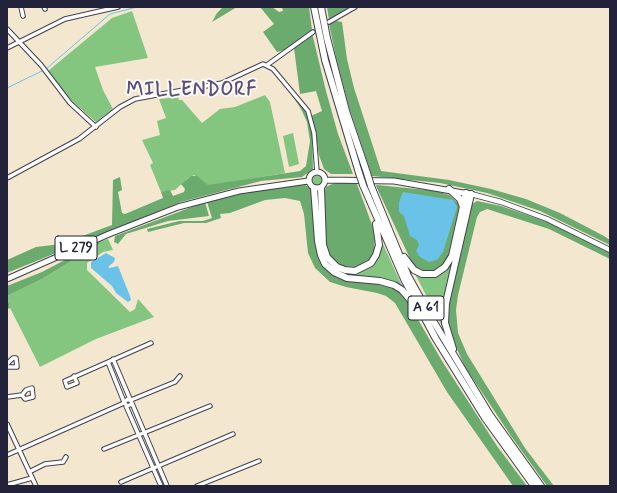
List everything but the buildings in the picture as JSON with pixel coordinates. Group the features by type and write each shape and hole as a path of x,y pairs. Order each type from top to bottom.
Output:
{"highway":[{"name":"A 61","path":"314,7 325,60 359,173 404,279 427,324 477,406 534,486"},
{"name":"A 61","path":"321,7 327,38 346,111 371,186 408,276 463,372 490,415 541,486"},
{"path":"317,188 323,245 330,261 341,269 350,271 360,270 371,263 376,255 379,239 373,209"},
{"path":"317,188 318,241 321,255 325,264 342,276 384,282 398,287 409,298 427,324"},
{"path":"449,189 460,199 463,207"},
{"path":"393,241 414,270 427,275 439,272 445,267 452,256 463,207 469,194"},
{"path":"463,372 462,364 449,338 445,323 445,310 469,194"}],"main road":[{"path":"317,172 322,173 325,180 324,184 317,188 308,181 310,176 317,172"},
{"path":"325,180 394,181 449,189 501,202 547,219 610,250"},
{"name":"L 279","path":"7,279 109,234 178,207 239,191 308,181"}],"street":[{"path":"21,7 23,16"},
{"path":"98,7 100,12"},
{"path":"7,48 18,41 65,19 118,7"},
{"path":"329,22 355,7"},
{"path":"7,29 43,68 64,96 96,127"},
{"path":"7,178 79,139 120,107 135,99 222,83 259,65 267,65 313,32"},
{"path":"267,65 308,111 314,133 317,172"},
{"path":"74,376 151,343"},
{"path":"113,359 167,486"},
{"path":"108,362 161,486"},
{"path":"7,455 175,382 180,376"},
{"path":"7,398 22,395"},
{"path":"125,404 129,406 131,401"},
{"path":"104,449 210,406"},
{"path":"7,424 36,486"},
{"path":"120,482 233,434"},
{"path":"29,472 45,464 63,462 66,457"},
{"path":"197,486 259,461"},
{"path":"7,485 16,484 32,478"}],"green space":[{"path":"223,7 237,7 212,22 217,13"},
{"path":"260,7 272,7 279,12 283,11 282,7 309,7 313,37 326,91 338,134 353,174 331,174 324,169 319,155 315,128 311,116 322,111 316,91 300,94 294,48 277,52 263,32 274,24"},
{"path":"327,7 351,7 329,20"},
{"path":"132,11 148,58 95,67 103,90 113,109 96,122 72,101 48,71 112,18"},
{"path":"337,21 342,22 347,59 354,88 381,171 449,180 491,189 526,199 560,213 604,236 610,240 610,245 540,211 487,193 440,183 372,176 349,107 336,57 329,24"},
{"path":"290,92 307,113 312,133 313,169 302,177 261,181 181,202 7,273 7,260 36,247 61,244 112,225 113,180 120,177 122,190 118,192 122,213 125,214 163,198 161,192 170,190 173,196 184,192 185,189 181,184 191,176 197,176 208,185 300,171 306,166 310,141 307,122"},
{"path":"265,95 270,102 285,173 208,186 194,175 188,178 175,190 161,192 150,165 153,163 142,140 160,135 157,121 166,118 159,99 178,97 179,100 182,100 202,123 220,109 235,107"},
{"path":"293,133 299,164 289,167 283,136"},
{"path":"314,173 320,173 324,177 324,183 320,187 314,187 310,183 310,177"},
{"path":"341,182 357,184 375,233 374,253 369,260 357,267 342,266 335,262 329,254 326,244 324,194 326,187"},
{"path":"304,184 312,190 318,258 325,269 337,278 347,281 386,285 394,288 405,297 442,361 497,446 527,486 513,486 447,392 395,303 386,296 377,293 346,287 330,282 315,268 308,253 304,214 300,201 285,198 265,200 230,213 220,214 221,218 206,223 184,223 148,232 147,229 179,221 203,221 212,218 207,202 255,190"},
{"path":"376,186 437,191 449,195 459,204 461,209 449,254 444,265 436,270 424,271 418,270 413,265"},
{"path":"477,201 501,206 550,223 610,253 610,259 549,229 487,209 480,212 477,217 458,295 456,310 458,333 467,354 525,448 554,486 547,486 511,436 465,367 452,338 448,321 448,305 472,204"},
{"path":"205,202 209,216 168,221 126,234 118,244 114,242 115,236"},
{"path":"108,239 113,250 103,252 87,263 87,270 130,312 135,309 138,299 154,317 96,339 40,367 10,308 7,296 42,279 99,244 99,242"},
{"path":"99,242 99,244 42,279 7,296 7,286 42,272"},
{"path":"382,242 403,288 347,276 333,269 327,263 323,250 331,263 356,273 369,268 374,263 379,255"},
{"path":"455,251 444,330 414,272 434,276"},
{"path":"7,296 10,308 7,309"}],"water":[{"path":"403,192 453,200 457,207 443,252 437,260 429,262 420,257 416,251 419,245 417,240 410,236 404,216 399,212 399,202"},
{"path":"106,253 115,258 114,262 108,267 118,266 130,296 131,300 128,302 116,293 112,286 91,268 91,262"}],"waterway":[{"path":"46,69 110,14 137,7"},
{"path":"7,88 42,71"}],"district":[{"name":"MILLENDORF","path":"192,91"}]}
